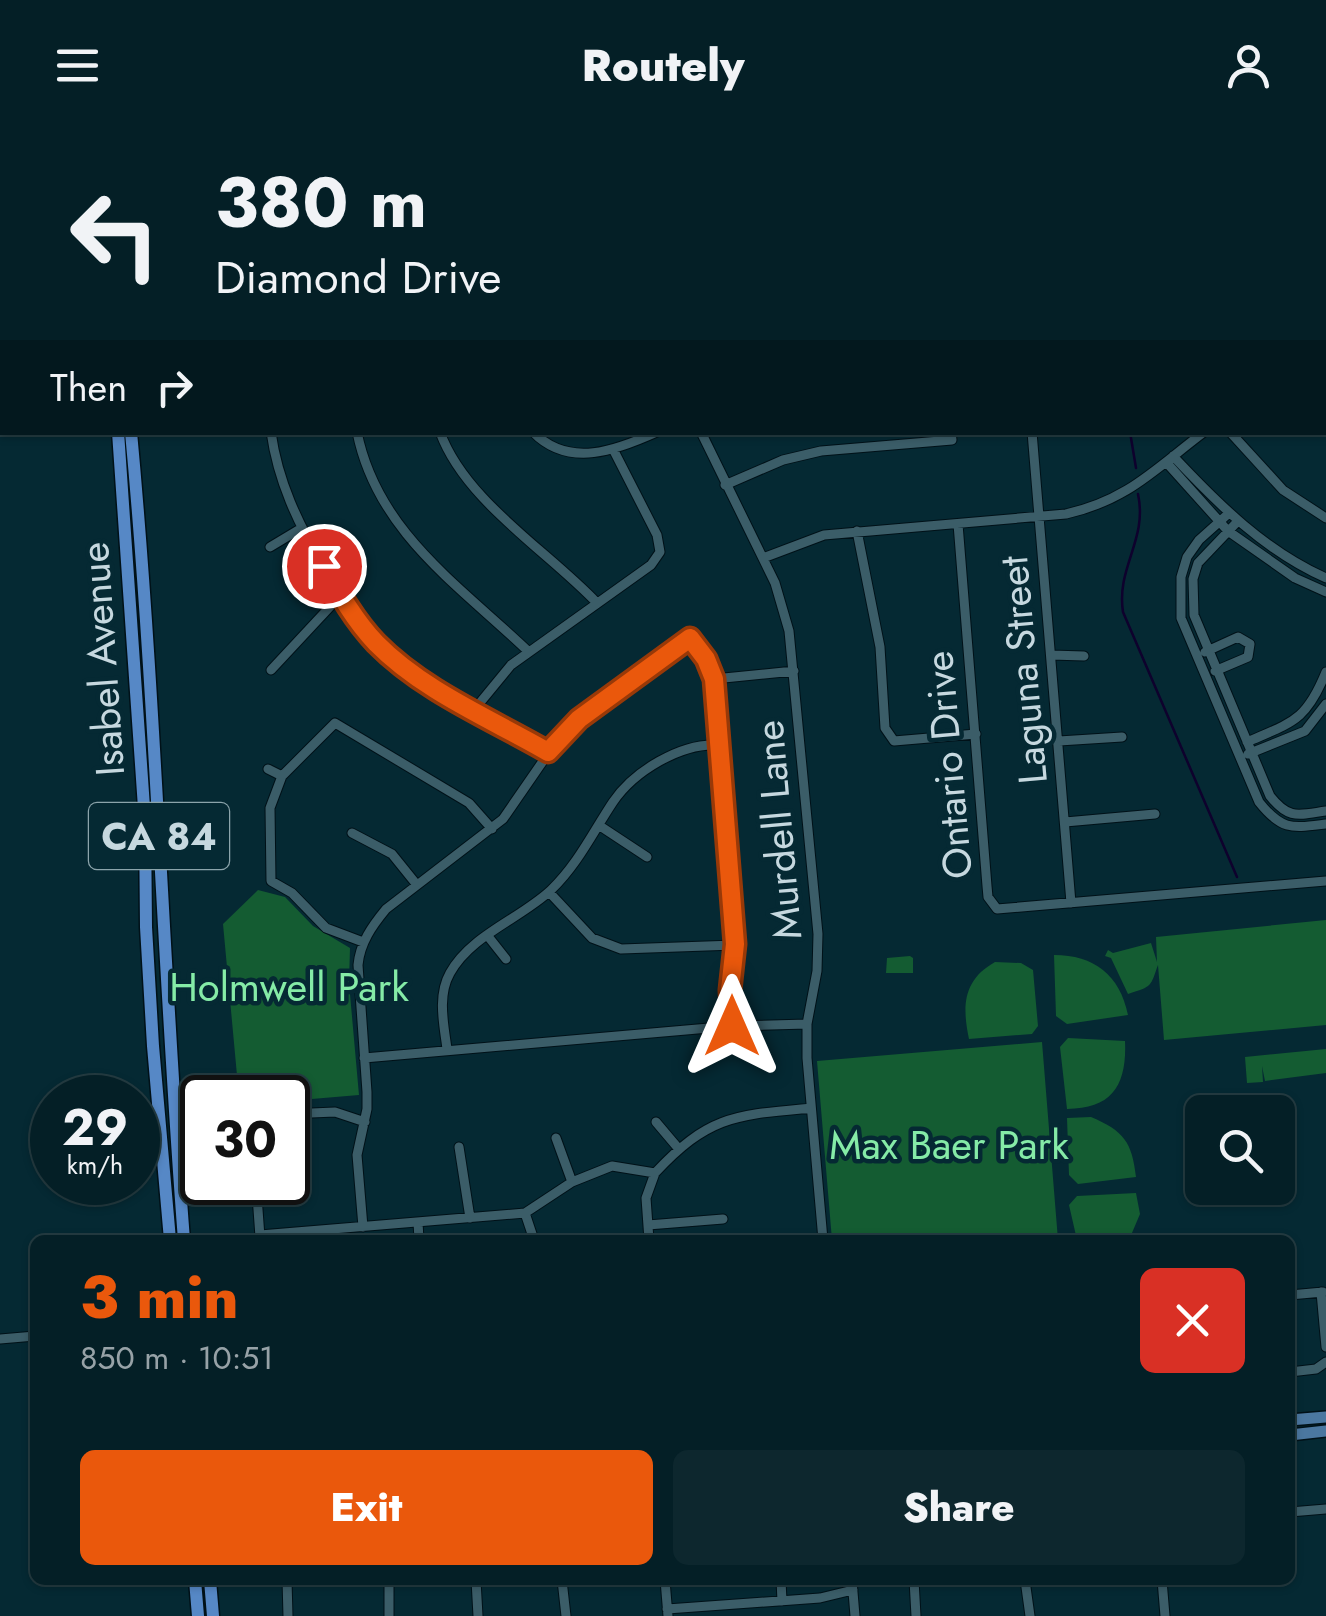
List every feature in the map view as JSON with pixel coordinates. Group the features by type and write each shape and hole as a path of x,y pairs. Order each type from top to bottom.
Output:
{"highway":[{"name":"Isabel Avenue","path":"118,435 144,802 153,1046 170,1235"},
{"name":"Isabel Avenue","path":"132,435 144,570 184,1235"},
{"path":"195,1585 198,1613"},
{"path":"210,1585 212,1616"}],"main road":[{"path":"1295,1419 1326,1416"},
{"path":"1295,1434 1326,1431"}],"street":[{"path":"272,435 300,529 340,596 378,645 430,685 548,752"},
{"path":"358,435 362,460 376,495 401,530 529,652"},
{"path":"441,435 460,469 493,506 597,603"},
{"path":"537,435 554,447 589,454 614,451 650,435"},
{"name":"Murdell Lane","path":"702,435 784,609 794,670 819,954 807,1024 823,1235"},
{"path":"726,484 783,460 821,451 952,440 951,435"},
{"name":"Laguna Street","path":"1032,435 1071,903"},
{"path":"763,558 824,536 857,531 1077,512 1112,501 1200,435"},
{"path":"1233,435 1283,490 1326,518"},
{"path":"474,710 502,674 651,565 660,552 657,535 614,451"},
{"path":"1170,459 1228,514 1301,567 1326,578"},
{"path":"1170,459 1228,531 1295,578 1326,592"},
{"path":"1228,514 1187,557 1181,577 1182,618 1259,802 1274,820 1289,828 1324,824 1324,811 1291,815 1270,796 1194,615 1198,563 1238,521"},
{"name":"Ontario Drive","path":"958,524 987,886 997,909 1326,881"},
{"path":"270,547 300,529"},
{"path":"857,531 880,647 885,728 894,741 976,734"},
{"path":"271,670 340,596"},
{"path":"1197,654 1238,637 1250,644 1248,657 1205,676"},
{"path":"363,1227 356,1155 365,1122 367,1092 358,985 363,942 386,909 492,829 515,804 548,752 579,719 690,638 706,659 714,679 735,944 730,990 732,1026"},
{"path":"1050,655 1084,656"},
{"path":"714,679 794,670"},
{"path":"1236,746 1297,721 1316,697 1326,672"},
{"path":"1241,758 1305,731 1326,704 1316,697"},
{"path":"363,942 326,928 292,893 271,881 270,808 282,776 334,723 470,802 492,829"},
{"path":"1058,740 1122,736"},
{"path":"447,1049 444,988 461,958 549,892 576,863 614,799 687,747 717,746"},
{"path":"268,769 282,776"},
{"path":"1065,822 1155,814"},
{"path":"600,826 647,857"},
{"path":"352,833 392,854 417,885"},
{"path":"549,892 592,938 621,949 735,944"},
{"path":"487,936 506,959"},
{"path":"364,1058 732,1026 807,1024"},
{"path":"649,1235 646,1198 655,1173 678,1148 709,1126 736,1115 811,1108"},
{"path":"310,1113 335,1112 365,1122"},
{"path":"656,1122 678,1148"},
{"path":"556,1138 572,1182"},
{"path":"460,1147 470,1218"},
{"path":"288,1235 525,1213 572,1182 612,1166 655,1173"},
{"path":"258,1205 260,1235"},
{"path":"525,1213 532,1235"},
{"path":"648,1225 723,1219"},
{"path":"418,1222 419,1235"},
{"path":"1295,1295 1324,1292 1326,1347"},
{"path":"0,1339 30,1336"},
{"path":"1295,1371 1326,1362"},
{"path":"1295,1512 1326,1509"},
{"path":"287,1585 288,1616"},
{"path":"389,1585 389,1616"},
{"path":"476,1585 478,1616"},
{"path":"563,1585 566,1616"},
{"path":"665,1585 668,1613 782,1601 853,1585 855,1616"},
{"path":"781,1585 782,1601"},
{"path":"914,1585 916,1616"},
{"path":"1026,1585 1030,1616"},
{"path":"1162,1585 1165,1616"}],"green space":[{"name":"Holmwell Park","path":"258,890 285,897 313,926 350,948 349,983 359,1095 310,1099 310,1075 237,1075 223,924"},
{"path":"1326,920 1326,1025 1164,1040 1158,965 1149,985 1128,994 1111,958 1105,956 1108,950 1113,953 1151,943 1157,962 1156,937"},
{"path":"1054,955 1081,959 1103,970 1119,989 1128,1015 1067,1024 1056,1016"},
{"path":"910,956 913,973 886,973 887,958"},
{"path":"995,962 1021,963 1033,970 1038,1026 1032,1034 969,1039 967,995 976,977"},
{"path":"1068,1038 1125,1041 1120,1081 1106,1099 1083,1108 1067,1109 1060,1047"},
{"name":"Max Baer Park","path":"1042,1042 1058,1235 832,1235 817,1061"},
{"path":"1326,1049 1326,1073 1265,1081 1262,1066 1263,1082 1247,1083 1245,1057"},
{"path":"1091,1117 1124,1139 1136,1177 1078,1184 1069,1175 1067,1118"},
{"path":"1136,1193 1140,1214 1131,1235 1076,1235 1069,1205 1077,1196"}],"waterway":[{"path":"1130,435 1136,468"},
{"path":"1138,494 1139,526 1124,581 1123,612 1237,877"}],"route":[{"path":"324,566 361,626 399,663 548,752 579,719 690,638 706,659 714,679 735,944 730,990 732,1026"}]}
